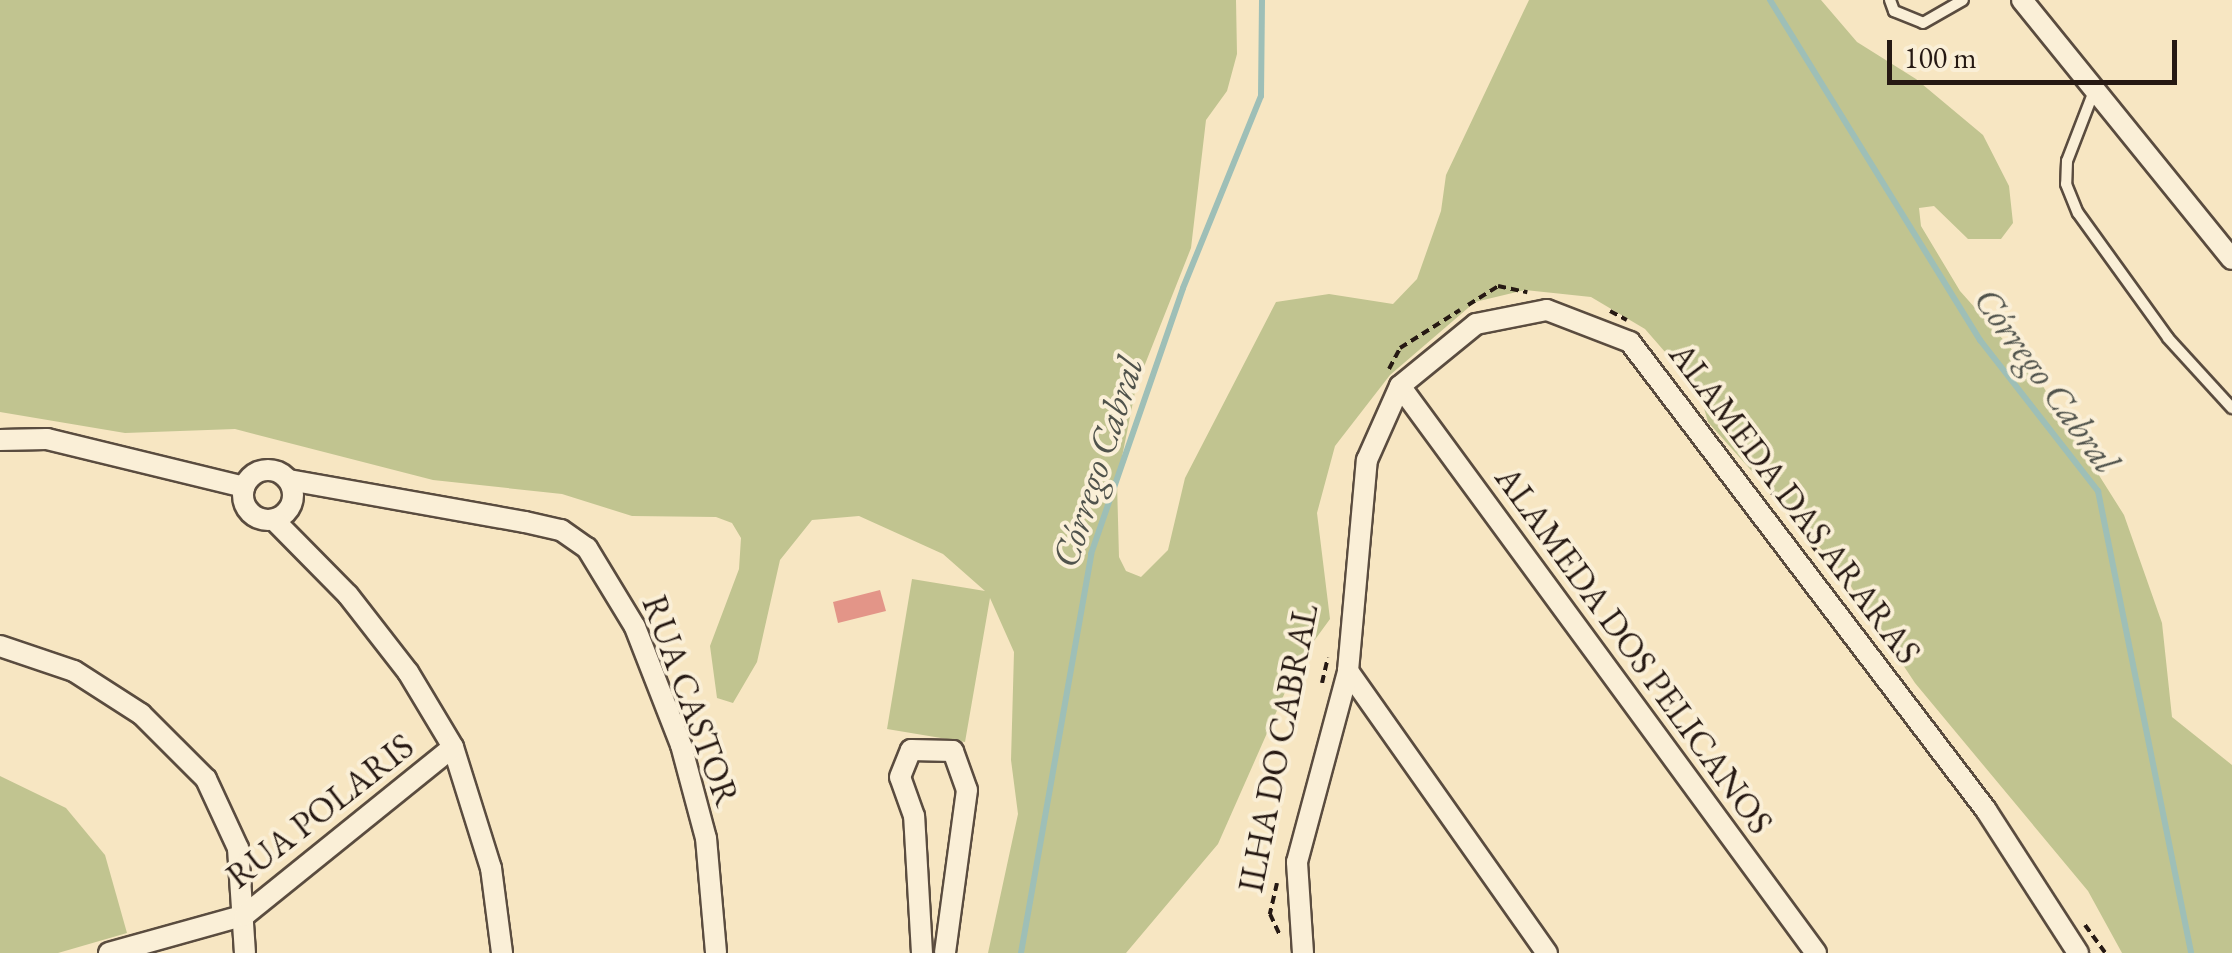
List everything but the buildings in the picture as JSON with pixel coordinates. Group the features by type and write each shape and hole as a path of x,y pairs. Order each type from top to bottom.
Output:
{"street":[{"path":"2022,0 2232,260"},
{"name":"ALAMEDA DAS ARARAS","path":"1302,953 1297,862 1348,671 1367,460 1391,383 1476,324 1547,310 1630,342 1975,795 2078,953"},
{"name":"ALAMEDA DOS PELICANOS","path":"1391,383 1816,953"},
{"path":"0,440 48,438 244,487"},
{"path":"244,487 264,470 288,480 293,500 274,520"},
{"name":"RUA CASTOR","path":"288,480 561,530 587,548 636,626 681,745 706,838 716,953"},
{"path":"244,487 249,512 274,520 348,595 408,672 453,747 491,868 502,953"},
{"path":"0,646 74,671 142,714 206,780 238,848 245,953"},
{"path":"1348,671 1547,953"},
{"name":"RUA POLARIS","path":"108,953 245,916 453,747"},
{"path":"922,953 918,854 900,777 911,750 953,751 968,790 945,953"}],"lane":[{"path":"1890,0 1894,11 1923,23 1963,0"},
{"path":"2094,92 2067,160 2066,184 2078,213 2168,338 2232,408"}],"path":[{"path":"1391,383 1400,348 1498,286 1534,294"},
{"path":"1605,310 1623,314 1636,330"},
{"path":"1750,465 1906,669"},
{"name":"ILHA DO CABRAL","path":"1319,700 1330,641"},
{"name":"ILHA DO CABRAL","path":"1279,875 1270,914 1283,940"},
{"path":"2083,922 2105,953"}],"green space":[{"path":"0,0 1236,0 1237,54 1227,91 1206,120 1191,248 1136,387 1117,482 1119,557 1126,571 1141,577 1168,550 1185,478 1276,302 1329,294 1393,304 1417,279 1441,211 1446,175 1529,0 1821,0 1857,42 1916,79 1983,135 2009,186 2013,223 2001,239 1968,239 1934,206 1919,208 1921,226 1960,291 2039,380 2124,515 2162,623 2172,717 2232,765 2232,953 2122,953 2088,891 1915,683 1840,570 1708,422 1699,391 1645,329 1591,297 1525,290 1475,302 1390,375 1335,446 1317,513 1330,619 1298,663 1218,844 1126,953 988,953 1018,814 1011,760 1014,652 990,598 965,742 887,729 912,579 985,591 943,554 859,516 812,520 780,560 757,662 733,703 717,698 710,646 739,569 741,538 732,523 716,517 632,516 562,494 433,480 235,429 125,433 0,412"},
{"path":"0,776 66,808 105,855 127,933 58,953 0,953"}],"waterway":[{"name":"Córrego Cabral","path":"1021,953 1091,554 1183,288 1261,96 1262,0"},
{"name":"Córrego Cabral","path":"1770,0 1980,340 2098,491 2191,953"}]}
